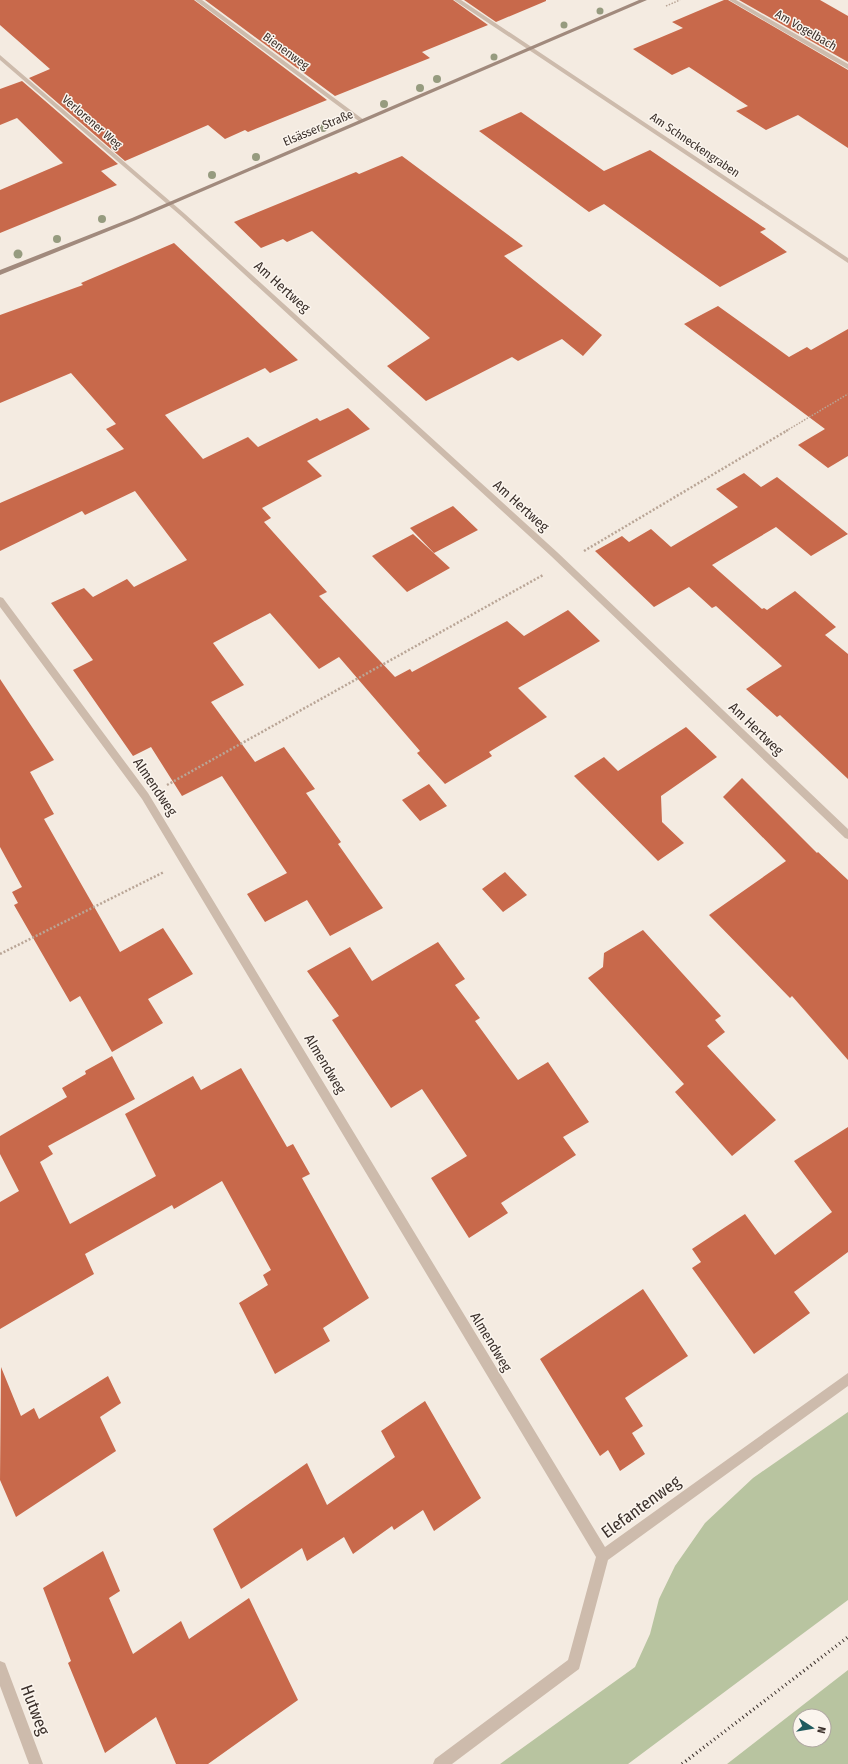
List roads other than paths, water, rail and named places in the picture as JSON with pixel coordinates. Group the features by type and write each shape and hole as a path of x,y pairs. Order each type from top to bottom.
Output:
{"main road":[{"name":"Elsässer Straße","path":"0,273 170,204 644,0"}],"street":[{"name":"Bienenweg","path":"198,0 362,121"},
{"name":"Am Schneckengraben","path":"458,0 848,261"},
{"name":"Am Vogelbach","path":"732,0 848,67"},
{"name":"Verlorener Weg","path":"0,57 170,204"},
{"name":"Am Hertweg","path":"170,204 563,563 848,835"},
{"name":"Almendweg","path":"0,600 145,796 186,861 603,1556"},
{"name":"Elefantenweg","path":"440,1764 574,1664 603,1556 848,1379"},
{"name":"Hutweg","path":"0,1668 36,1764"}],"railway":[{"path":"682,1764 848,1637"}]}
